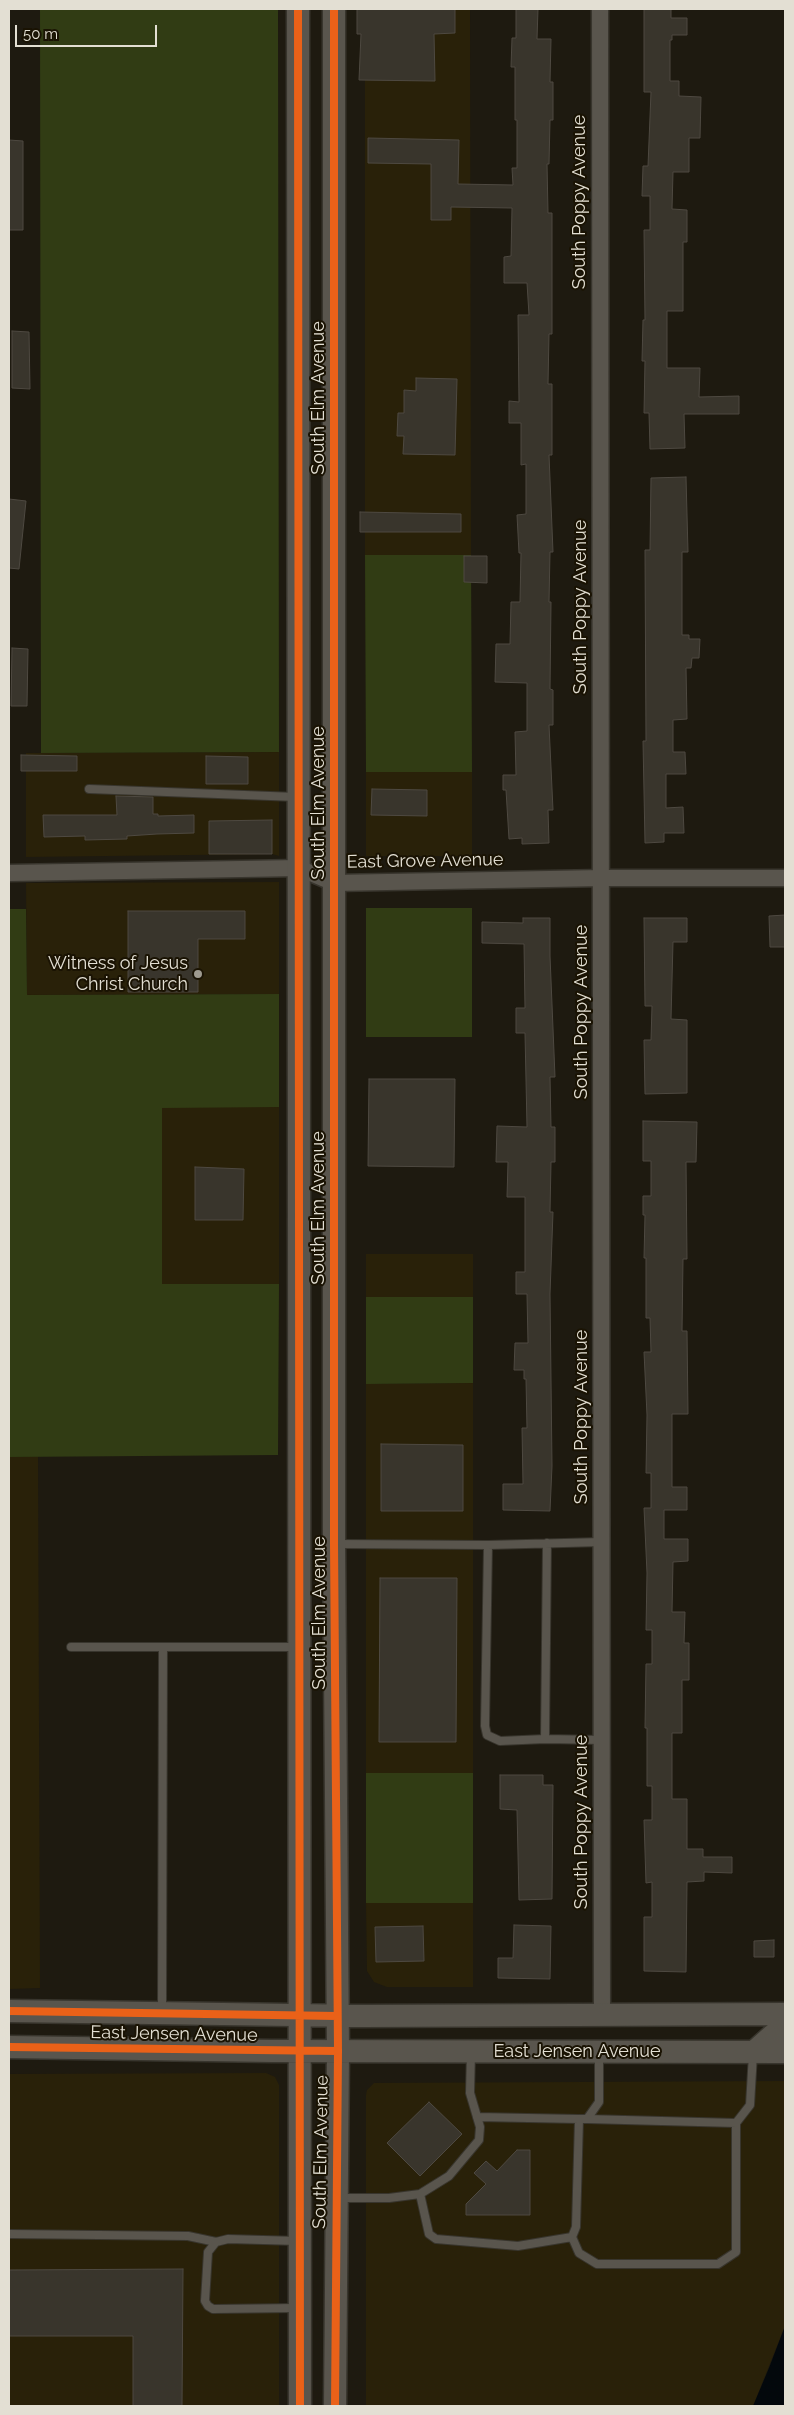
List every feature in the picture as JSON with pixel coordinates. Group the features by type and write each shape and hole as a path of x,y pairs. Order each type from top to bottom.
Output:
{"main road":[{"name":"South Elm Avenue","path":"298,9 300,2406"},
{"name":"South Elm Avenue","path":"334,9 334,1544 338,2051 335,2198 335,2406"},
{"name":"East Jensen Avenue","path":"9,2011 301,2016 785,2014"},
{"path":"754,2052 773,2035 785,2031"},
{"name":"East Jensen Avenue","path":"9,2047 300,2051 785,2052"}],"street":[{"name":"South Poppy Avenue","path":"600,9 602,2015"},
{"name":"East Grove Avenue","path":"9,873 299,868 334,883 602,878 785,878"}],"lane":[{"path":"89,789 298,797"},
{"path":"334,1544 488,1545 602,1542"},
{"path":"545,1740 546,1543"},
{"path":"488,1545 485,1726 487,1735 500,1741 602,1740"},
{"path":"162,2013 163,1647"},
{"path":"71,1648 300,1647"},
{"path":"335,2198 389,2198 420,2194 449,2176 479,2140 480,2127 470,2093 472,2052"},
{"path":"599,2052 599,2102 583,2119 576,2227 572,2237 579,2253 597,2264 718,2264 736,2252 736,2123 750,2105 754,2052"},
{"path":"477,2117 736,2123"},
{"path":"420,2194 429,2234 436,2239 518,2246 572,2237"},
{"path":"9,2234 188,2236 216,2242 228,2239 300,2241"},
{"path":"216,2242 208,2252 206,2262 204,2301 208,2306 213,2309 300,2308"}],"shaded area":[{"path":"365,9 470,9 471,555 365,555"},
{"path":"279,752 279,856 272,854 26,857 26,753"},
{"path":"366,772 472,772 472,856 366,856"},
{"path":"279,882 279,994 27,995 26,883"},
{"path":"162,1107 279,1107 279,1284 162,1285"},
{"path":"366,1254 473,1254 473,1297 366,1297"},
{"path":"473,1383 473,1773 366,1773 366,1384"},
{"path":"38,1456 40,1988 9,1989 9,1457"},
{"path":"366,1903 473,1903 473,1987 387,1987 374,1982 367,1971"},
{"path":"266,2073 275,2077 279,2085 279,2406 9,2406 9,2074"},
{"path":"785,2081 785,2326 753,2406 366,2406 366,2095 367,2090 374,2083"},
{"path":"785,2326 785,2406 753,2406 769,2368"}],"green space":[{"path":"40,9 278,9 279,752 41,753"},
{"path":"365,555 471,555 472,772 366,772"},
{"path":"366,908 472,908 472,1037 366,1037"},
{"path":"9,909 26,909 27,995 279,994 279,1107 162,1108 162,1284 279,1284 278,1455 9,1457"},
{"path":"366,1297 473,1297 473,1383 366,1384"},
{"path":"366,1773 473,1773 473,1903 366,1903"}],"building":[{"path":"357,9 455,9 455,33 434,34 435,81 359,80 361,34 357,34"},
{"path":"516,9 538,9 537,39 551,39 550,82 553,82 553,120 550,120 549,164 547,164 548,213 552,213 552,334 549,334 548,384 552,384 552,455 549,455 553,552 550,552 549,602 551,602 550,689 553,690 553,725 549,725 553,810 548,810 549,843 522,844 522,838 509,839 506,790 503,790 503,775 516,775 515,732 527,731 527,683 495,682 496,644 510,644 511,602 520,602 521,553 519,553 517,515 526,514 526,464 521,465 521,423 509,423 509,401 519,402 518,315 529,315 527,283 504,283 504,257 511,256 512,208 451,207 451,220 431,220 431,164 368,163 368,138 459,140 458,184 513,185 512,168 517,168 517,120 515,120 515,67 511,67 512,38 516,38"},
{"path":"644,9 671,9 671,18 687,18 687,35 672,35 672,40 670,40 670,81 679,81 679,96 701,97 700,138 689,138 689,172 673,172 672,209 687,210 687,242 683,242 683,311 667,311 667,368 700,368 699,397 739,396 739,414 684,414 685,448 650,449 649,413 644,413 645,361 642,361 643,320 645,320 644,230 650,230 650,196 642,196 643,166 648,166 651,92 644,92"},
{"path":"9,140 23,141 23,230 9,230"},
{"path":"12,331 29,332 30,389 12,388"},
{"path":"416,378 457,379 455,455 403,454 404,436 397,436 398,413 404,413 404,390 416,391"},
{"path":"686,477 688,552 682,552 682,635 689,635 689,639 700,639 699,658 692,658 691,668 686,668 687,719 673,720 673,752 685,752 686,774 666,774 666,808 683,807 684,833 664,833 664,842 645,843 643,741 646,741 645,550 650,550 651,478"},
{"path":"9,499 26,501 19,569 9,568"},
{"path":"360,512 461,514 461,532 360,532"},
{"path":"464,556 487,556 487,583 464,582"},
{"path":"12,648 28,649 27,706 11,706"},
{"path":"21,755 77,756 77,771 21,771"},
{"path":"206,756 248,757 248,784 206,784"},
{"path":"372,789 427,790 427,816 371,815"},
{"path":"116,796 153,797 153,814 158,814 158,816 194,815 194,833 127,836 127,839 85,840 85,836 44,837 43,815 117,815"},
{"path":"272,820 272,854 209,854 209,821"},
{"path":"128,911 245,911 245,939 198,939 198,992 128,992"},
{"path":"785,915 785,947 770,947 769,916"},
{"path":"523,918 550,918 555,1077 550,1077 551,1127 555,1127 555,1162 551,1162 550,1212 553,1212 550,1294 552,1466 550,1511 503,1510 503,1484 523,1484 522,1428 527,1428 526,1379 524,1379 524,1370 514,1370 515,1343 528,1343 527,1294 516,1294 516,1272 525,1272 525,1197 507,1197 508,1162 496,1162 497,1126 527,1127 525,1033 516,1033 516,1008 525,1008 524,944 482,943 482,922 523,923"},
{"path":"644,918 687,918 687,942 673,942 671,1019 687,1020 687,1093 645,1094 644,1040 651,1040 652,1006 645,1006"},
{"path":"369,1079 455,1079 454,1167 368,1166"},
{"path":"643,1121 697,1122 696,1162 686,1162 687,1259 683,1259 682,1331 687,1331 688,1414 672,1414 672,1487 687,1487 687,1510 664,1510 664,1539 688,1539 688,1561 673,1562 672,1612 685,1612 684,1643 689,1643 689,1680 682,1680 682,1733 672,1733 672,1799 687,1799 687,1849 703,1849 703,1857 732,1857 732,1873 704,1872 704,1881 687,1882 686,1972 644,1971 644,1917 652,1917 652,1882 646,1883 644,1820 652,1820 652,1786 647,1786 647,1728 645,1728 646,1664 652,1664 652,1630 646,1630 647,1573 644,1508 651,1508 651,1473 646,1473 647,1415 644,1352 651,1352 650,1318 646,1318 645,1215 643,1215 643,1196 651,1196 651,1161 643,1161"},
{"path":"195,1167 244,1169 243,1220 195,1220"},
{"path":"381,1444 463,1445 463,1511 381,1511"},
{"path":"380,1578 457,1578 456,1742 379,1742"},
{"path":"500,1775 543,1775 543,1785 553,1785 552,1899 519,1900 517,1810 500,1809"},
{"path":"514,1925 551,1926 550,1979 498,1978 498,1958 513,1958"},
{"path":"423,1926 424,1961 376,1962 375,1927"},
{"path":"774,1940 774,1957 754,1957 754,1941"},
{"path":"429,2102 462,2134 420,2176 387,2143"},
{"path":"517,2150 530,2150 530,2215 466,2215 466,2204 486,2184 474,2173 486,2161 497,2171"},
{"path":"183,2269 182,2406 133,2406 133,2336 9,2336 9,2270"}],"cycle path":[{"path":"298,9 300,2406"},
{"path":"334,9 334,1544 338,2051 335,2406"},
{"path":"9,2011 337,2016"},
{"path":"9,2047 338,2051"}],"place":[{"name":"Witness of Jesus Christ Church","path":"198,974"}]}
